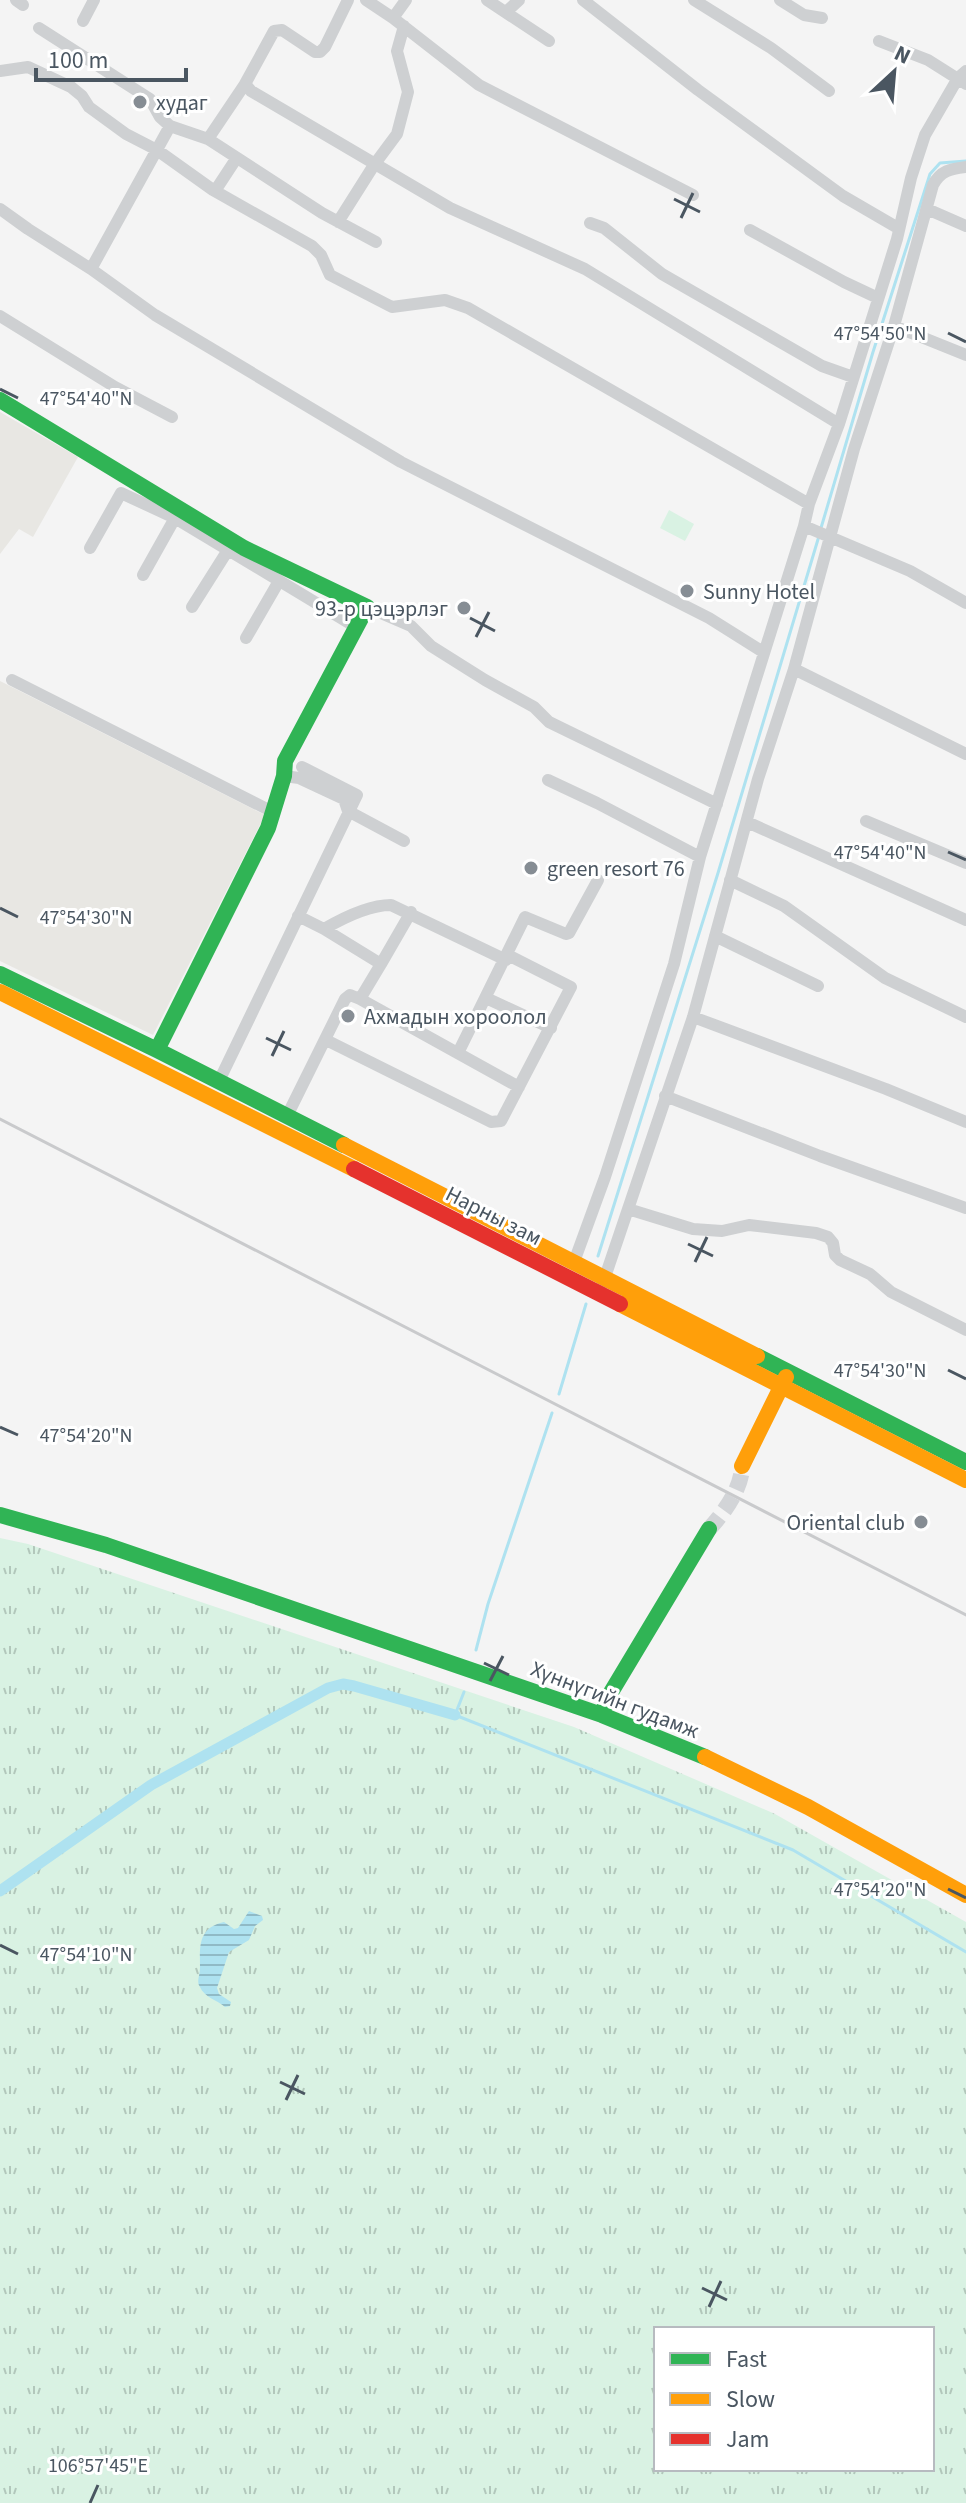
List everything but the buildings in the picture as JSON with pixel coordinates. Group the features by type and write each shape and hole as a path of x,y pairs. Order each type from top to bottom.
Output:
{"main road":[{"path":"0,400 244,548 367,607 285,761 284,776 268,828 157,1050"},
{"name":"Нарны зам","path":"0,974 219,1081 574,1262 602,1286"},
{"name":"Нарны зам","path":"0,992 602,1286 785,1379 966,1480"},
{"path":"742,1466 785,1379"},
{"name":"Нарны зам","path":"785,1379 966,1462"},
{"name":"Хүннүгийн гудамж","path":"0,1515 106,1545 602,1715 681,1746 881,1846 966,1895"},
{"path":"602,1715 607,1699 709,1529"}],"street":[{"path":"83,21 94,0"},
{"path":"208,139 245,84 274,31 282,30 315,52 320,52 348,0"},
{"path":"366,0 479,85 693,195"},
{"path":"338,222 397,134 408,92 397,51 398,22 406,0"},
{"path":"487,0 549,41"},
{"path":"506,12 519,0"},
{"path":"694,0 771,48 829,91"},
{"path":"780,0 804,15 822,18"},
{"path":"589,2 698,90 843,196 898,228"},
{"path":"39,28 150,99 160,117 170,126 208,139 338,222 376,242"},
{"path":"574,1262 674,964 700,857 763,652 808,528 809,504 839,424 897,239 925,135 963,78 879,41"},
{"path":"0,71 28,67 71,87 89,107 126,134 157,150 215,191 312,246 321,255 330,275 355,289 392,307 445,300 468,308 809,504"},
{"path":"245,84 251,91 450,208 585,269 839,424"},
{"path":"91,269 170,126"},
{"path":"215,191 236,159"},
{"path":"602,1286 693,1017 854,449 894,326 933,185 946,170 966,167"},
{"path":"0,209 162,319 401,462 709,618 763,652"},
{"path":"927,209 966,226"},
{"path":"590,223 611,233 662,274 822,366 853,377"},
{"path":"750,230 878,298"},
{"path":"0,316 115,387 172,417"},
{"path":"894,326 966,355"},
{"path":"90,548 121,493 175,518 356,627"},
{"path":"143,575 175,518"},
{"path":"808,528 910,571 966,603"},
{"path":"192,607 228,550"},
{"path":"246,638 279,581"},
{"path":"367,607 411,626 431,646 534,707 549,722 717,804"},
{"path":"794,669 966,754"},
{"path":"12,680 273,812"},
{"path":"219,1081 357,795 302,767"},
{"path":"284,776 299,778 344,799 348,811 404,841"},
{"path":"548,780 700,857"},
{"path":"866,821 966,863"},
{"path":"747,822 966,920"},
{"path":"458,1053 525,917 569,933 598,880"},
{"path":"730,880 784,906 885,978 966,1017"},
{"path":"324,929 381,905 391,905 571,987 501,1121 491,1122 326,1040"},
{"path":"360,999 411,912"},
{"path":"298,916 381,964"},
{"path":"715,936 818,986"},
{"path":"287,1116 345,999 350,995 519,1087"},
{"path":"486,998 551,1028"},
{"path":"693,1017 966,1122"},
{"path":"665,1096 966,1208"},
{"path":"628,1209 693,1229 722,1231 749,1225 828,1237 840,1260 870,1274 891,1292 966,1330"}],"shaded area":[{"path":"0,412 78,457 33,537 19,529 0,554"},
{"path":"0,681 265,815 153,1035 0,961"}],"green space":[{"path":"669,510 694,524 685,541 660,528"},
{"path":"0,1538 28,1544 574,1727 775,1814 966,1922 966,2503 0,2503"}],"water":[{"path":"249,1911 262,1916 263,1920 255,1926 249,1940 229,1952 217,1988 219,1994 231,2002 230,2006 225,2007 204,1993 199,1985 202,1940 209,1929 224,1922 234,1929 238,1928"}],"waterway":[{"path":"821,528 930,174 940,163 966,161"},
{"path":"598,1256 819,536"},
{"path":"559,1394 586,1304"},
{"path":"476,1650 488,1604 552,1413"},
{"path":"0,1891 151,1785 328,1688 343,1684 354,1686 455,1715"},
{"path":"464,1692 455,1715 793,1850 966,1952"}],"tunnel":[{"path":"709,1529 736,1491 742,1466"}],"railway":[{"path":"0,1119 966,1615"}],"traffic: fast":[{"path":"0,400 244,548 367,607 285,761 284,776 268,828 157,1050"},
{"path":"0,974 344,1145"},
{"path":"757,1356 966,1462"},
{"path":"0,1515 106,1545 602,1715 705,1757"},
{"path":"602,1715 607,1699 709,1529"}],"traffic: slow":[{"path":"0,992 354,1169"},
{"path":"344,1145 757,1356"},
{"path":"620,1304 966,1480"},
{"path":"742,1466 786,1377"},
{"path":"705,1757 808,1807 966,1895"}],"traffic: jam":[{"path":"354,1169 620,1304"}],"place":[{"name":"худаг","path":"140,102"},
{"name":"Sunny Hotel","path":"687,591"},
{"name":"93-р цэцэрлэг","path":"464,608"},
{"name":"green resort 76","path":"531,868"},
{"name":"Ахмадын хороолол","path":"348,1016"},
{"name":"Oriental club","path":"921,1522"}]}
